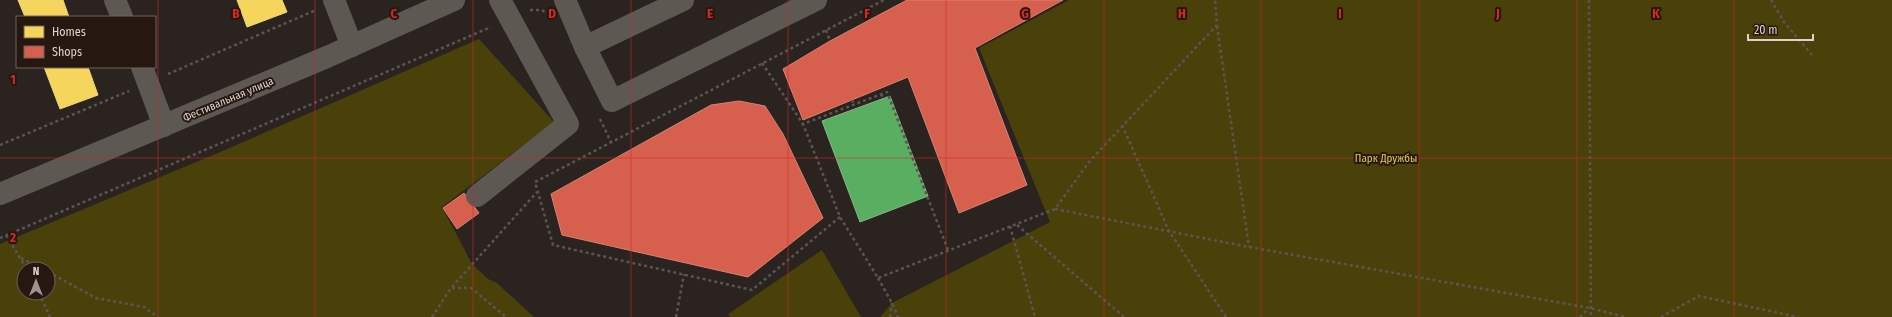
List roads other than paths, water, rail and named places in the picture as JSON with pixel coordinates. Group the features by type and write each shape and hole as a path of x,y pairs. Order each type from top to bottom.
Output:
{"street":[{"path":"115,0 122,16"},
{"path":"334,0 352,46"},
{"name":"Фестивальная улица","path":"0,194 352,46 454,0"},
{"path":"565,0 585,47 612,101 816,0"},
{"path":"585,47 683,0"},
{"path":"477,196 568,124 505,9"},
{"path":"142,68 164,126"}],"park label":[{"name":"Парк Дружбы","path":"1386,158"}]}
